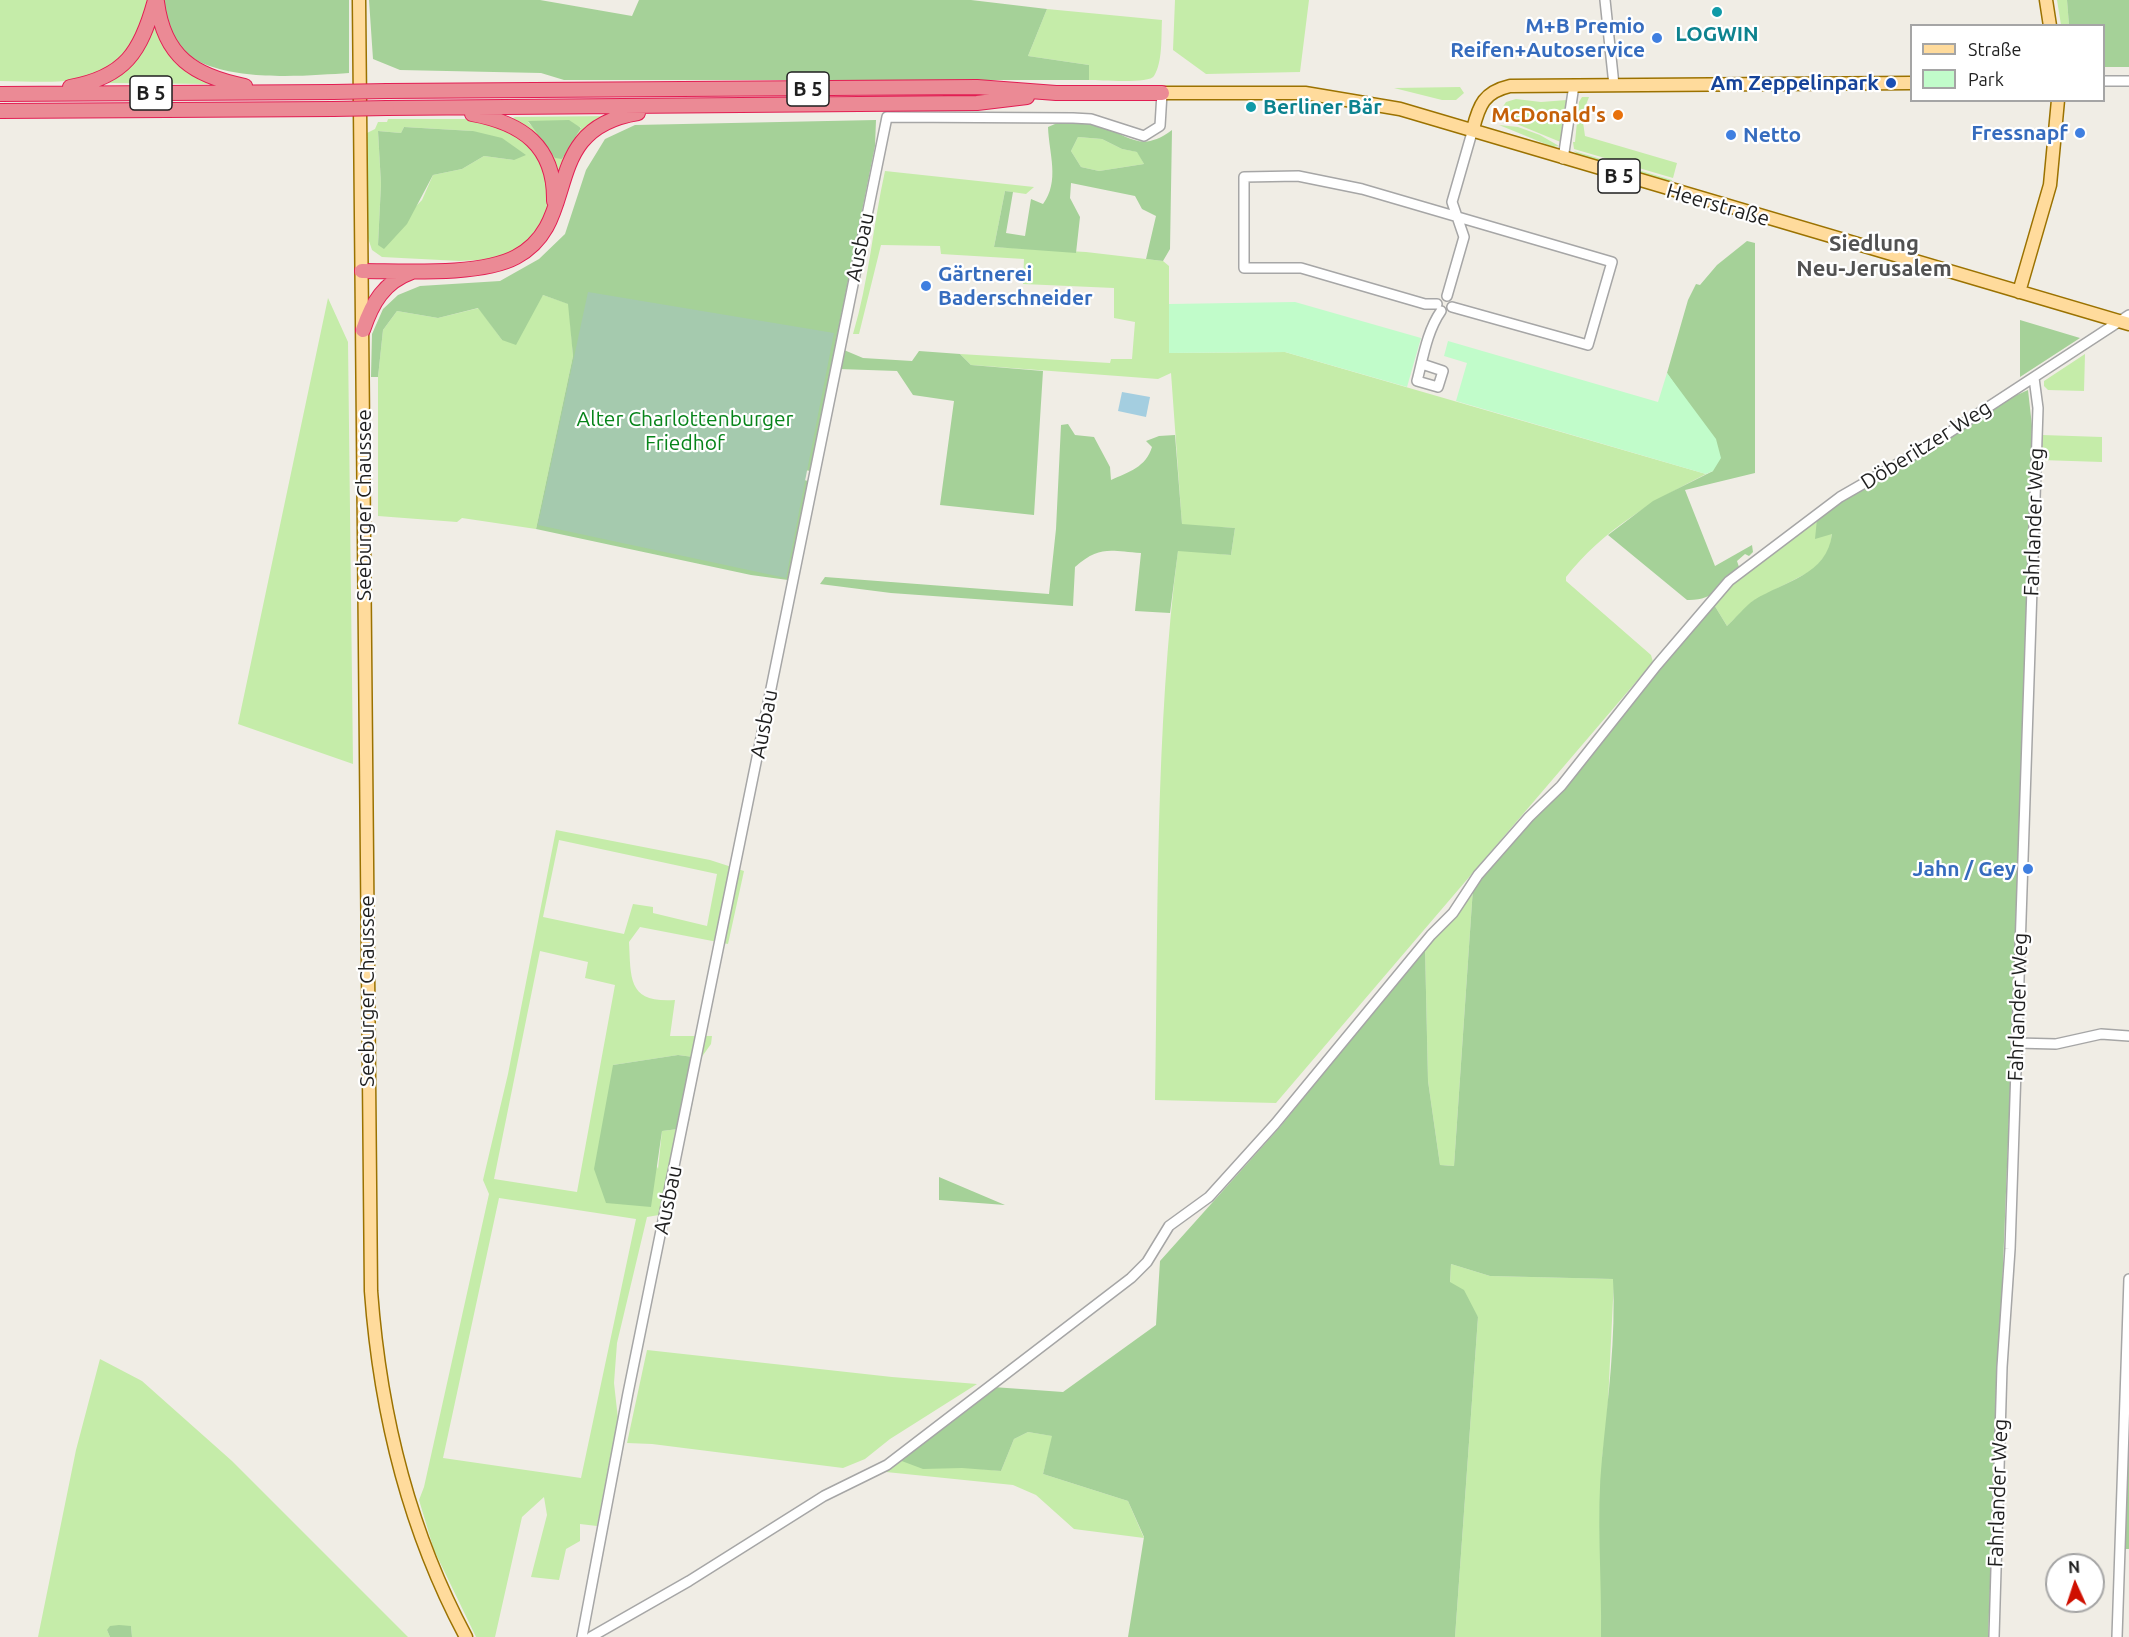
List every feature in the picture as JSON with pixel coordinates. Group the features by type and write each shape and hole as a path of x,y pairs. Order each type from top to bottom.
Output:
{"highway":[{"path":"156,0 162,28 169,45 186,64 219,79 271,92"},
{"path":"32,94 91,83 113,74 130,59 139,44 156,0"},
{"name":"B 5","path":"0,94 977,87 1056,93 1162,93"},
{"name":"B 5","path":"0,111 977,103 1056,93"},
{"path":"362,271 483,267 515,258 525,252 544,231 573,153 594,129 623,115 694,106"},
{"path":"426,108 488,117 518,128 545,157 551,170 554,209"},
{"path":"363,330 371,305 380,293 401,276 423,270"}],"main road":[{"name":"Seeburger Chaussee","path":"359,0 369,1229 375,1342 388,1424 411,1508 437,1580 466,1637"},
{"path":"2046,0 2050,24"},
{"path":"1473,129 1481,101 1495,91 1509,86 1910,83"},
{"name":"Heerstraße","path":"1162,93 1323,94 1376,103 1473,129 1563,159 2019,292 2126,320"},
{"path":"2019,292 2050,185 2058,102"}],"street":[{"path":"1605,0 1614,86"},
{"path":"2105,81 2129,81"},
{"path":"1563,159 1574,85"},
{"name":"Ausbau","path":"582,1637 628,1393 887,117 1073,118 1091,120 1144,136 1160,126 1162,93"},
{"path":"1447,296 1464,237 1455,217 1452,202 1473,129"},
{"path":"1298,176 1362,189 1612,262 1588,345 1452,307 1447,311 1301,268 1244,268 1244,177 1298,176"},
{"path":"1447,296 1452,301 1452,307"},
{"path":"1422,364 1440,297 1447,296"},
{"name":"Döberitzer Weg","path":"591,1637 689,1581 824,1496 888,1464 1131,1278 1147,1262 1169,1226 1209,1197 1275,1124 1431,935 1453,913 1478,875 1529,817 1561,786 1657,665 1729,581 1827,506 1894,468 2126,320"},
{"name":"Fahrlander Weg","path":"1994,1637 2038,408 2034,378"},
{"path":"2016,1043 2056,1044 2100,1034 2129,1036"},
{"path":"2117,1637 2129,1279"}],"green space":[{"path":"0,0 148,0 138,35 126,53 112,66 96,75 78,79 40,82 0,81"},
{"path":"164,0 349,0 349,73 302,76 246,74 220,69 197,60 179,47 168,27"},
{"path":"369,0 540,0 632,16 639,0 971,0 1047,9 1028,56 1089,65 1089,80 564,80 541,73 400,70 373,59"},
{"path":"1175,0 1309,0 1300,72 1206,74 1173,50"},
{"path":"2057,0 2067,0 2069,24 2061,24"},
{"path":"2067,0 2129,0 2129,67 2105,67 2105,24 2069,24"},
{"path":"1047,9 1162,20 1160,56 1154,76 1135,81 1089,80 1089,65 1028,56"},
{"path":"156,14 157,26 213,84 106,83 134,62 144,47"},
{"path":"1460,87 1464,93 1456,100 1442,100 1394,88"},
{"path":"1582,97 1589,97 1582,115 1585,136 1677,163 1673,178 1574,149 1579,102"},
{"path":"1516,99 1541,102 1567,100 1563,143 1497,116 1506,102"},
{"path":"611,116 595,124 559,185 511,119 515,117","holes":["528,122 581,127 562,159"]},
{"path":"388,119 475,119 522,135 547,171 549,202 545,217 525,244 510,254 493,259 460,261 382,257 372,250 368,238 367,133 375,129 378,122 387,122","holes":["404,127 473,131 514,160 484,156 462,169 433,175 422,200 378,245 381,184 378,131 401,133"]},
{"path":"569,120 581,128 562,159 555,158 528,121"},
{"path":"876,120 875,146 810,471 759,460 789,476 808,481 788,580 751,575 536,529 573,356 568,304 543,295 516,345 502,340 478,308 438,318 397,311 383,330 378,377 371,377 372,334 383,309 398,295 420,286 500,281 539,259 565,234 586,170 605,139 635,125"},
{"path":"1062,121 1086,124 1144,142 1161,137 1172,130 1170,249 1163,261 1146,259 1156,216 1142,209 1135,196 1071,183 1070,198 1080,217 1076,253 994,247 1005,191 1013,192 1006,233 1025,236 1031,199 1043,204 1048,195 1052,167 1048,127","holes":["1078,137 1102,139 1122,149 1137,152 1144,164 1099,171 1081,167 1071,151"]},
{"path":"1499,125 1518,127 1540,135 1559,146 1553,147"},
{"path":"404,127 473,131 502,138 526,155 514,160 484,156 462,169 433,175 407,224 384,249 378,245 381,184 378,131 401,133"},
{"path":"1078,137 1102,139 1122,149 1138,152 1144,164 1099,171 1081,167 1071,151"},
{"path":"1574,151 1672,180 1672,182 1578,155"},
{"path":"885,171 1034,187 1026,194 1005,191 994,247 1086,252 1163,261 1169,266 1169,353 1285,352 1706,474 1667,494 1630,518 1596,545 1566,577 1566,581 1651,655 1653,662 1276,1103 1155,1100 1161,755 1178,550 1231,555 1235,528 1182,525 1171,373 1158,379 971,365 960,354 1110,363 1111,359 1132,359 1135,322 1114,318 1114,288 1023,284 1024,259 941,254 940,246 881,245 859,334 853,334 863,294"},
{"path":"1747,241 1755,243 1755,473 1685,490 1715,566 1752,545 1753,552 1749,556 1745,554 1737,561 1739,567 1711,595 1696,600 1687,600 1608,535 1653,501 1713,471 1685,400 1667,373 1688,300 1696,284 1700,285 1717,265"},
{"name":"Alter Charlottenburger Friedhof","path":"588,292 834,333 786,578 538,525"},
{"path":"543,295 569,304 573,356 536,529 462,518 457,522 378,516 378,377 383,330 397,311 438,318 479,308 502,340"},
{"path":"328,298 348,342 353,764 238,724"},
{"path":"1295,302 1421,338 1407,387 1285,352 1169,353 1169,304"},
{"path":"2020,320 2080,338 2020,377"},
{"path":"1448,341 1658,402 1667,373 1716,439 1721,458 1713,471 1706,474 1456,401 1467,363 1444,356"},
{"path":"844,350 863,358 912,361 919,351 960,354 971,365 1043,371 1034,515 940,505 954,401 913,395 897,371 839,369"},
{"path":"2085,354 2084,391 2048,390 2044,386 2044,381"},
{"path":"2028,390 2032,426 2030,493 2012,1043 1988,1637 1601,1637 1599,1502 1612,1346 1613,1279 1490,1276 1451,1264 1450,1282 1464,1290 1478,1317 1455,1637 1128,1637 1144,1537 1128,1501 1043,1474 1052,1436 1028,1432 1014,1439 1001,1471 962,1468 923,1469 899,1460 993,1387 1063,1392 1156,1325 1160,1261 1280,1127 1425,948 1428,1081 1440,1165 1454,1166 1473,888 1713,603 1727,626 1754,600 1803,575 1822,559 1832,534 1815,539 1817,519 1841,499 1888,475 2008,399"},
{"path":"1068,424 1075,435 1094,437 1110,467 1111,480 1136,468 1146,459 1152,447 1146,441 1159,436 1175,435 1182,524 1235,528 1231,555 1178,551 1170,613 1135,611 1141,553 1121,551 1099,552 1075,567 1073,606 891,593 820,584 825,577 1049,594 1056,529 1061,425"},
{"path":"2042,435 2102,437 2102,462 2041,460"},
{"path":"1817,519 1832,533 1830,550 1813,570 1753,601 1727,626 1713,603 1735,579"},
{"path":"556,830 710,860 744,871 728,944 640,927 629,942 632,978 640,993 648,998 675,1000 670,1036 712,1036 711,1044 701,1058 678,1055 613,1065 658,1169 662,1131 678,1129 659,1215 647,1217 617,1343 614,1383 618,1419 597,1526 580,1524 580,1541 566,1549 559,1580 531,1577 547,1515 544,1497 522,1517 495,1637 476,1637 434,1550 419,1500 424,1487 489,1194 483,1180 508,1074","holes":["559,840 717,874 707,926 653,913 653,907 633,904 624,934 543,917","540,951 588,962 585,978 615,985 577,1192 494,1179","499,1198 636,1219 581,1478 443,1458"]},
{"path":"1473,888 1454,1166 1440,1165 1428,1081 1425,948"},
{"path":"678,1055 701,1058 689,1121 678,1129 662,1131 651,1207 606,1203 594,1169 613,1065"},
{"path":"939,1177 1005,1205 939,1200"},
{"path":"1451,1264 1490,1276 1614,1279 1607,1423 1602,1458 1601,1637 1455,1637 1478,1317 1450,1283"},
{"path":"647,1350 977,1384 890,1439 865,1459 843,1468 652,1444 627,1443"},
{"path":"100,1359 142,1381 232,1461 408,1637 132,1637 131,1626 107,1630 110,1637 38,1637 76,1450"},
{"path":"2129,1400 2129,1549 2124,1549"},
{"path":"1028,1432 1053,1436 1043,1474 1128,1501 1144,1538 1074,1529 1036,1495 1013,1485 886,1472 899,1460 1001,1471 1014,1439"},
{"path":"110,1626 131,1626 132,1637 110,1637 107,1630"}],"water":[{"path":"1122,392 1150,397 1146,417 1118,411"}],"place":[{"name":"LOGWIN","path":"1717,12"},
{"name":"M+B Premio Reifen+Autoservice","path":"1657,38"},
{"name":"Am Zeppelinpark","path":"1891,83"},
{"name":"Berliner Bär","path":"1251,107"},
{"name":"McDonald's","path":"1618,115"},
{"name":"Fressnapf","path":"2080,133"},
{"name":"Netto","path":"1731,135"},
{"name":"Gärtnerei Baderschneider","path":"926,286"},
{"name":"Jahn / Gey","path":"2028,869"}],"district":[{"name":"Siedlung Neu-Jerusalem","path":"1874,256"}]}
